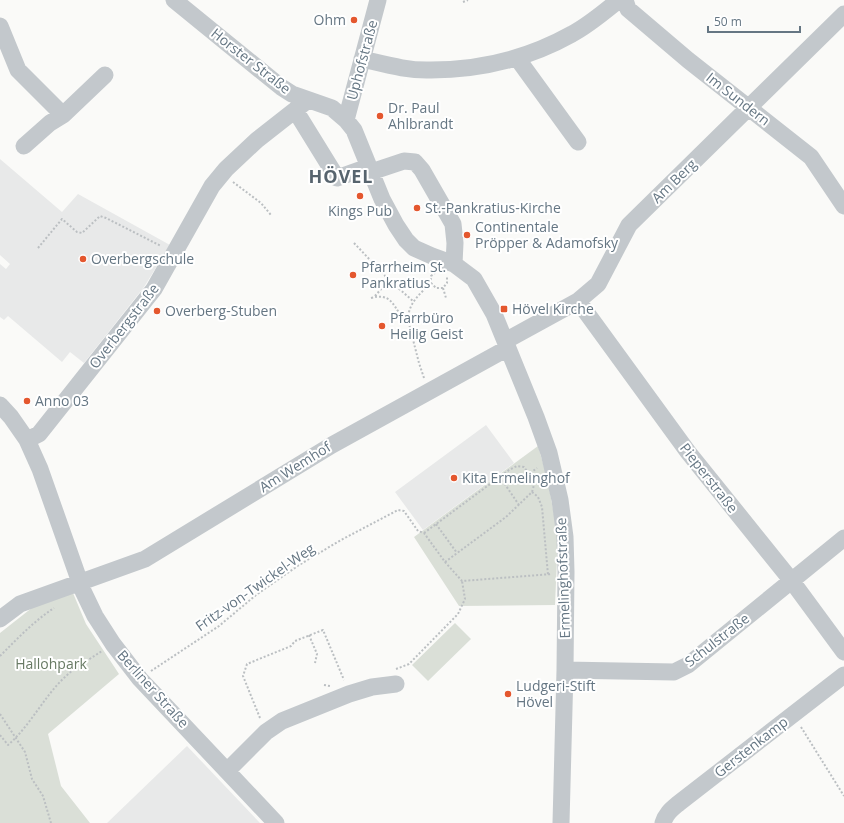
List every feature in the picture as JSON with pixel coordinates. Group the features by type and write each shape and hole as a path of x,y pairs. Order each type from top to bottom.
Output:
{"street":[{"name":"Horster Straße","path":"174,0 281,87 292,94 302,105 325,104 346,120 354,130 382,199 396,225 406,240 414,248 446,270"},
{"name":"Uphofstraße","path":"346,120 378,0"},
{"path":"362,59 392,66 430,70 484,65 517,58 572,34 595,19 619,0"},
{"name":"Im Sundern","path":"625,0 628,9 688,60 811,157 844,206"},
{"name":"Am Berg","path":"507,344 578,301 598,284 629,225 844,14"},
{"path":"0,26 18,70 64,115"},
{"path":"517,58 578,142"},
{"path":"24,146 50,123 64,115 105,75"},
{"path":"302,105 337,178 404,162 415,162 422,170 453,224 455,243 446,270"},
{"name":"Overbergstraße","path":"28,440 40,434 154,290 212,186 241,153 302,105"},
{"name":"Ermelinghofstraße","path":"446,270 474,279 494,314 536,417 550,459 560,500 565,537 566,572 561,823"},
{"name":"Pieperstraße","path":"578,301 688,452 791,580 844,652"},
{"name":"Am Wemhof","path":"0,619 20,604 145,559 332,445 430,390 507,344"},
{"name":"Berliner Straße","path":"0,405 28,440 84,591 96,616 113,644 140,679 276,823"},
{"name":"Schulstraße","path":"565,670 674,672 688,665 844,538"},
{"name":"Gerstenkamp","path":"663,823 669,812 844,675"},
{"path":"227,771 266,732 282,721 396,677"}],"path":[{"path":"463,2 468,0"},
{"path":"223,173 261,203 272,215"},
{"path":"38,248 62,219 77,232 82,233 100,216 175,252"},
{"path":"354,243 389,280 413,301"},
{"path":"443,288 436,288 431,283 431,276 436,272 446,270 448,280 443,288 446,298"},
{"path":"389,280 372,297 388,298 402,317"},
{"path":"430,390 419,363 408,316 410,307 416,296 431,283"},
{"path":"390,319 408,316"},
{"path":"529,474 550,459"},
{"path":"424,534 517,466 524,468 533,479 534,485 532,492 519,505 506,517 445,562"},
{"path":"500,477 519,505"},
{"path":"532,492 538,497 542,507 548,575"},
{"name":"Fritz-von-Twickel-Weg","path":"140,679 219,626 256,595 299,565 341,540 398,510 404,511 418,531 424,534 445,562 462,581"},
{"path":"436,524 457,553"},
{"path":"396,677 401,668 409,664 458,614 464,599 462,581 548,575 566,572"},
{"path":"0,656 21,635 56,606"},
{"path":"266,732 243,676 247,664 291,646 295,641 323,630 350,694"},
{"path":"309,635 317,654 315,663"},
{"path":"0,735 8,745 17,738 66,676 113,644"},
{"path":"324,685 330,686"},
{"path":"0,714 25,752 32,779 43,796 51,823"},
{"path":"793,714 844,796"}],"shaded area":[{"name":"Overbergschule","path":"0,159 62,212 78,194 170,245 144,287 84,363 70,352 62,362 8,316 4,320 0,317 0,264 6,269 10,264 0,255"},
{"name":"Kita Ermelinghof","path":"486,425 514,463 423,530 395,492"},
{"path":"187,746 260,823 107,823"}],"green space":[{"path":"538,446 547,477 558,536 555,605 459,606 414,537"},
{"name":"Hallohpark","path":"73,593 86,624 119,674 48,734 61,786 90,823 0,823 0,633 33,607"},
{"path":"455,623 471,639 428,681 412,665"}],"place":[{"name":"Ohm","path":"354,20"},
{"name":"Dr. Paul Ahlbrandt","path":"380,116"},
{"name":"Kings Pub","path":"360,196"},
{"name":"St.-Pankratius-Kirche","path":"417,208"},
{"name":"Continentale Pröpper & Adamofsky","path":"467,235"},
{"name":"Overbergschule","path":"83,259"},
{"name":"Pfarrheim St. Pankratius","path":"353,275"},
{"name":"Hövel Kirche","path":"504,309"},
{"name":"Overberg-Stuben","path":"157,311"},
{"name":"Pfarrbüro Heilig Geist","path":"382,326"},
{"name":"Anno 03","path":"27,401"},
{"name":"Kita Ermelinghof","path":"454,478"},
{"name":"Ludgeri-Stift Hövel","path":"508,694"}],"district":[{"name":"HÖVEL","path":"341,177"}]}
